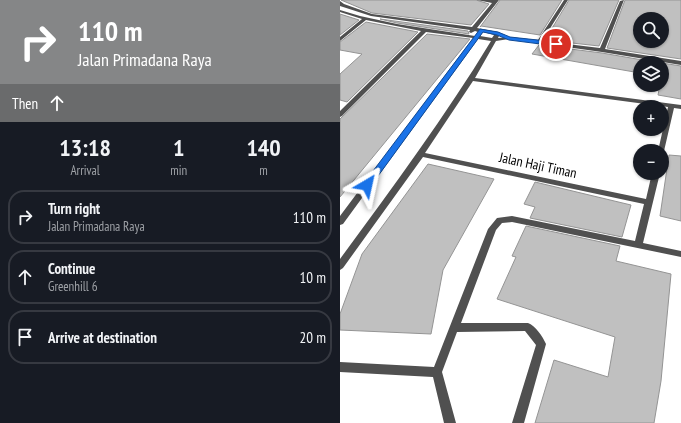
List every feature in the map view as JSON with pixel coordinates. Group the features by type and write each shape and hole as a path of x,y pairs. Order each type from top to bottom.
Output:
{"street":[{"path":"479,0 496,1"},
{"path":"538,42 566,0"},
{"path":"468,35 496,1"},
{"path":"602,50 622,1"},
{"path":"341,4 372,15 482,30 498,33 509,38"},
{"path":"340,11 364,20 425,30 468,35 494,40 509,38 602,50 681,63"},
{"path":"340,39 364,20"},
{"path":"340,115 425,30"},
{"path":"340,222 482,30"},
{"path":"340,266 421,154 471,79 498,33"},
{"path":"471,79 681,107"},
{"path":"663,144 671,106"},
{"name":"Jalan Haji Timan","path":"421,154 649,202"},
{"path":"638,246 654,180"},
{"path":"450,423 437,372 492,229 500,220 512,219 681,254"},
{"path":"454,328 528,327 541,344 518,423"},
{"path":"340,367 437,372"}],"building":[{"path":"341,0 476,0 489,4 471,25 372,13"},
{"path":"500,0 562,0 540,35 480,27"},
{"path":"569,0 619,0 599,46 545,40"},
{"path":"625,0 681,0 681,59 669,56 607,48"},
{"path":"340,14 359,20 340,35"},
{"path":"380,19 468,31 469,34 397,23"},
{"path":"366,22 418,32 347,102 340,100 340,74 362,54 340,50 340,42"},
{"path":"427,34 470,39 340,197 340,119"},
{"path":"539,45 633,58 633,72 532,54"},
{"path":"669,64 681,66 681,99 658,95 659,92 669,92"},
{"path":"669,155 681,156 681,221 660,216 665,180 669,180"},
{"path":"428,164 494,179 443,270 431,334 340,330 340,314 362,254"},
{"path":"535,182 631,205 622,237 530,218 535,207 524,204"},
{"path":"526,226 620,246 616,261 671,274 661,381 654,423 535,423 554,360 608,377 615,337 497,299 516,257 512,256"}],"route":[{"path":"367,185 482,30 498,33 509,38 556,44"}]}
